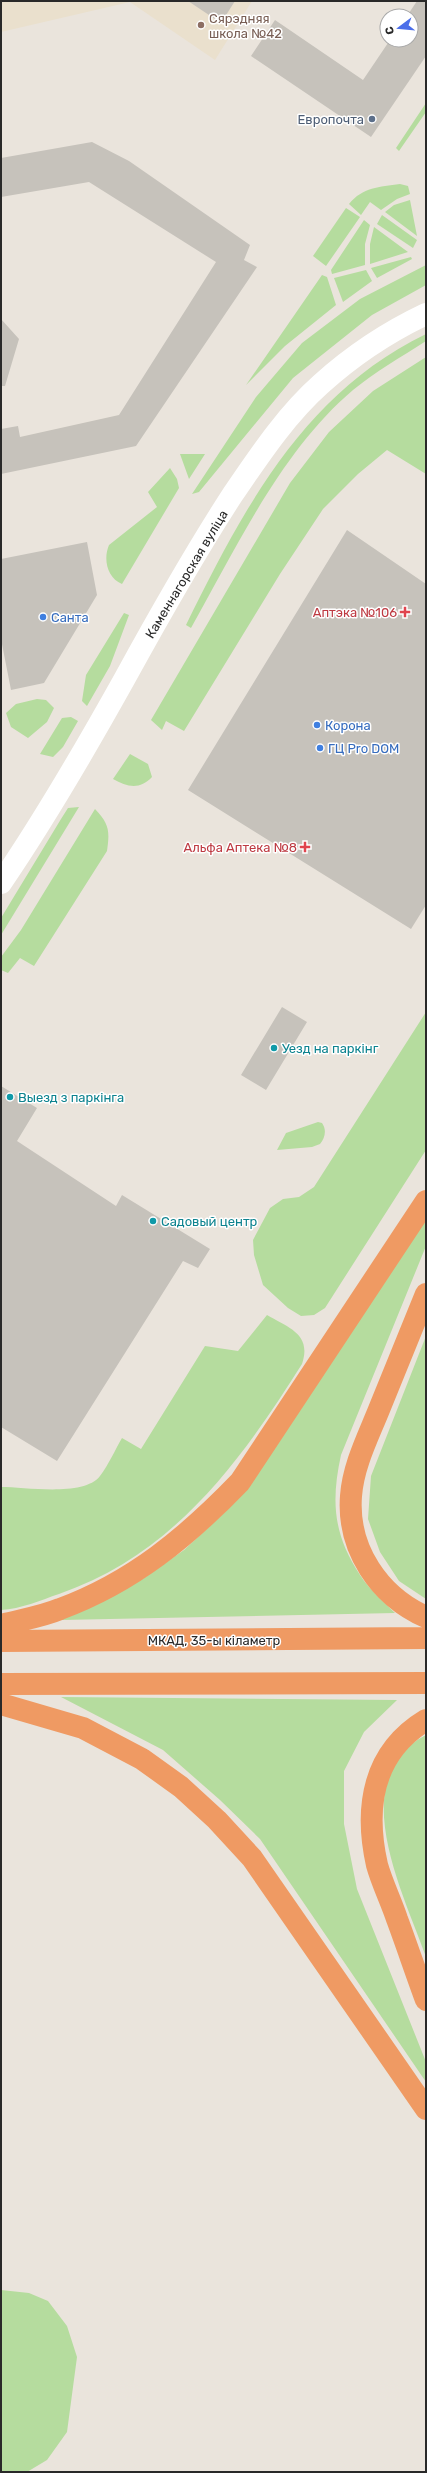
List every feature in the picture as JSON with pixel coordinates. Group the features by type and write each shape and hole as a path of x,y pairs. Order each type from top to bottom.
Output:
{"highway":[{"path":"1,1625 59,1610 98,1593 166,1552 203,1520 240,1482 426,1201"},
{"path":"426,1294 360,1456 351,1496 353,1527 360,1554 373,1575 390,1594 411,1610 426,1617"},
{"name":"МКАД, 35-ы кіламетр","path":"1,1641 426,1638"},
{"path":"1,1684 426,1682"},
{"path":"1,1704 83,1728 142,1759 181,1787 217,1820 252,1858 426,2109"},
{"path":"426,1720 397,1742 384,1762 375,1787 372,1819 378,1865 426,2000"}],"main road":[{"name":"Каменнагорская вуліца","path":"1,883 69,776 168,601 254,464 287,420 320,385 344,364 398,327 426,314"}],"shaded area":[{"name":"Сярэдняя школа №42","path":"1,1 252,1 215,60 130,2 1,32"}],"green space":[{"path":"426,103 426,112 399,151 396,148"},
{"path":"400,184 408,186 410,194 397,199 381,210 370,202 361,215 349,204 354,198 366,191 378,187"},
{"path":"410,200 417,236 385,212 394,205"},
{"path":"346,208 360,217 326,266 313,256"},
{"path":"382,215 417,240 413,248 377,224"},
{"path":"364,220 370,225 365,244 365,265 332,274 331,270"},
{"path":"374,227 408,252 370,264 370,244"},
{"path":"411,257 412,259 377,278 371,268"},
{"path":"426,265 426,285 372,315 293,378 199,492 192,494 256,397 302,343 360,299"},
{"path":"366,270 372,281 343,302 334,278"},
{"path":"322,275 327,277 336,305 285,346 246,385"},
{"path":"426,334 426,341 361,383 353,390 328,414 304,441 282,471 243,533 191,628 186,625 230,539 255,498 282,458 311,421 345,388 383,359"},
{"path":"426,357 426,474 387,450 358,474 323,509 280,574 184,731 166,721 162,730 151,720 290,483 329,432 373,391"},
{"path":"180,454 205,454 189,479"},
{"path":"170,468 177,479 179,488 122,584 113,577 108,568 106,556 109,545 157,507 148,492"},
{"path":"124,613 129,615 110,666 87,706 82,701 86,675"},
{"path":"37,699 46,700 54,708 47,722 28,738 11,727 6,713 16,704"},
{"path":"71,717 78,721 63,747 53,757 40,754 62,718"},
{"path":"130,754 148,764 152,777 143,784 133,786 123,784 113,779"},
{"path":"79,807 1,935 1,918 61,819 68,808"},
{"path":"95,809 106,823 108,832 107,851 34,966 20,958 8,973 1,970 1,957 21,930"},
{"path":"426,1012 426,1150 325,1308 314,1315 301,1316 288,1308 263,1285 254,1255 253,1240 270,1208 283,1199 299,1197 314,1187"},
{"path":"318,1122 322,1123 325,1131 324,1137 320,1144 312,1147 277,1150 286,1133"},
{"path":"426,1219 426,1246 341,1455 336,1487 335,1502 339,1531 351,1560 360,1575 376,1595 395,1613 61,1620 144,1578 184,1550 226,1511"},
{"path":"267,1315 290,1328 301,1339 304,1346 302,1364 254,1436 200,1501 170,1529 137,1555 100,1577 59,1594 23,1606 1,1610 1,1487 68,1489 81,1487 92,1483 100,1476 122,1438 141,1449 205,1346 238,1351"},
{"path":"426,1336 426,1599 399,1581 380,1552 368,1519 371,1476"},
{"path":"61,1697 397,1700 364,1732 344,1771 344,1824 357,1889 426,2062 426,2082 260,1839 220,1800 163,1750"},
{"path":"426,1735 426,1957 394,1870 387,1838 384,1807 388,1779 401,1754"},
{"path":"1,2290 29,2293 48,2301 67,2326 77,2357 67,2432 47,2460 27,2472 1,2472"}],"building":[{"path":"188,1 235,1 221,23"},
{"path":"417,1 426,1 426,56 371,137 251,56 275,20 363,80 385,48 419,48 419,8 412,8"},
{"path":"92,142 129,161 250,245 244,260 257,267 136,446 1,474 1,429 18,426 20,437 119,415 216,262 89,182 1,197 1,158"},
{"path":"1,319 19,339 5,386 1,386"},
{"name":"ГЦ Pro DOM","path":"347,530 426,584 426,905 411,929 188,790"},
{"name":"Санта","path":"87,542 97,595 44,683 11,690 1,639 1,559"},
{"name":"Уезд на паркінг","path":"282,1007 307,1022 266,1090 241,1075"},
{"path":"1,1086 37,1108 17,1141 116,1206 122,1195 210,1249 198,1268 183,1261 57,1461 1,1427"}],"place":[{"name":"Сярэдняя школа №42","path":"201,25"},
{"name":"Европочта","path":"372,119"},
{"name":"Аптэка №106","path":"405,612"},
{"name":"Санта","path":"43,617"},
{"name":"Корона","path":"317,725"},
{"name":"ГЦ Pro DOM","path":"320,748"},
{"name":"Альфа Аптека №8","path":"305,847"},
{"name":"Уезд на паркінг","path":"274,1048"},
{"name":"Выезд з паркінга","path":"10,1097"},
{"name":"Садовый центр","path":"153,1221"}]}
